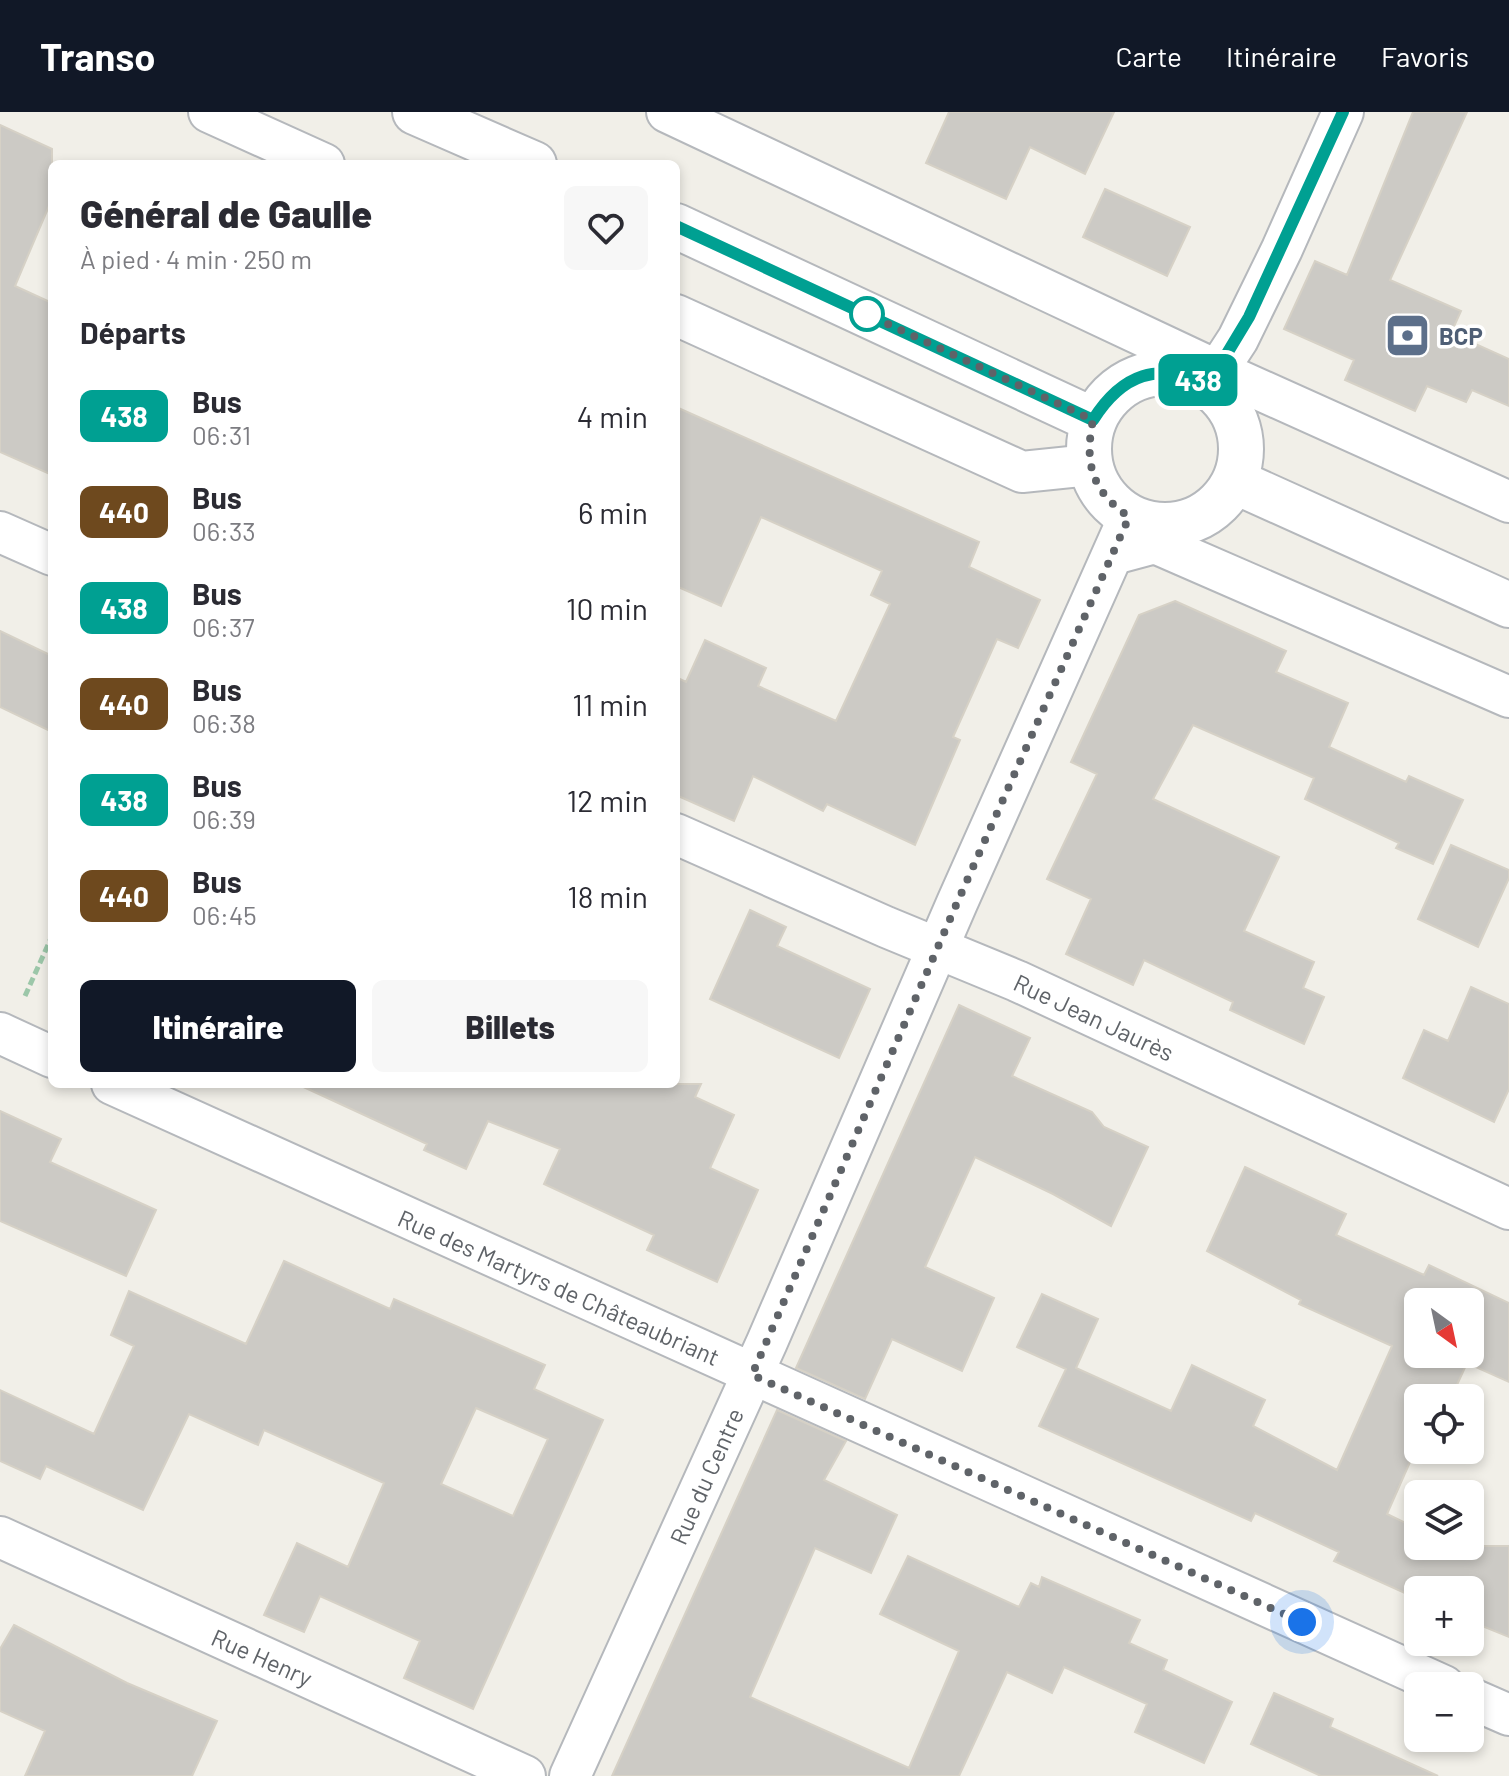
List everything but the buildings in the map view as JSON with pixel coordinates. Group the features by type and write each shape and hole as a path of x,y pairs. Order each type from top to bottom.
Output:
{"street":[{"path":"209,112 315,160"},
{"path":"415,112 525,160"},
{"path":"667,112 1213,378 1509,502"},
{"path":"1213,378 1238,339 1282,249 1343,112"},
{"path":"680,228 1093,420"},
{"path":"680,317 1022,472 1090,465"},
{"path":"1122,536 1111,504 1097,486 1090,465 1088,442 1093,420 1106,399 1125,383 1148,374 1169,372 1213,378"},
{"path":"1122,536 1153,525 1178,525 1201,517 1220,501 1234,481 1241,458 1240,434 1213,378"},
{"path":"1234,481 1509,605"},
{"path":"0,532 48,553"},
{"path":"1122,536 1155,543 1509,697"},
{"name":"Rue du Centre","path":"570,1776 752,1375 1122,536"},
{"name":"Rue Jean Jaurès","path":"680,836 1032,988 1509,1209"},
{"path":"0,1033 48,1055"},
{"name":"Rue des Martyrs de Châteaubriant","path":"121,1088 1413,1672"},
{"name":"Rue Henry","path":"0,1537 525,1776"},
{"path":"1484,1704 1509,1715"}],"bus line":[{"name":"438","path":"680,228 1093,420 1106,399 1125,383 1148,374 1169,372 1189,375 1208,385 1249,317 1343,112"}],"place":[{"name":"BCP","path":"1408,335"}],"route":[{"path":"867,314 858,310 1093,420 1088,442 1090,465 1097,486 1111,504 1129,517 752,1375 1302,1622"}]}
